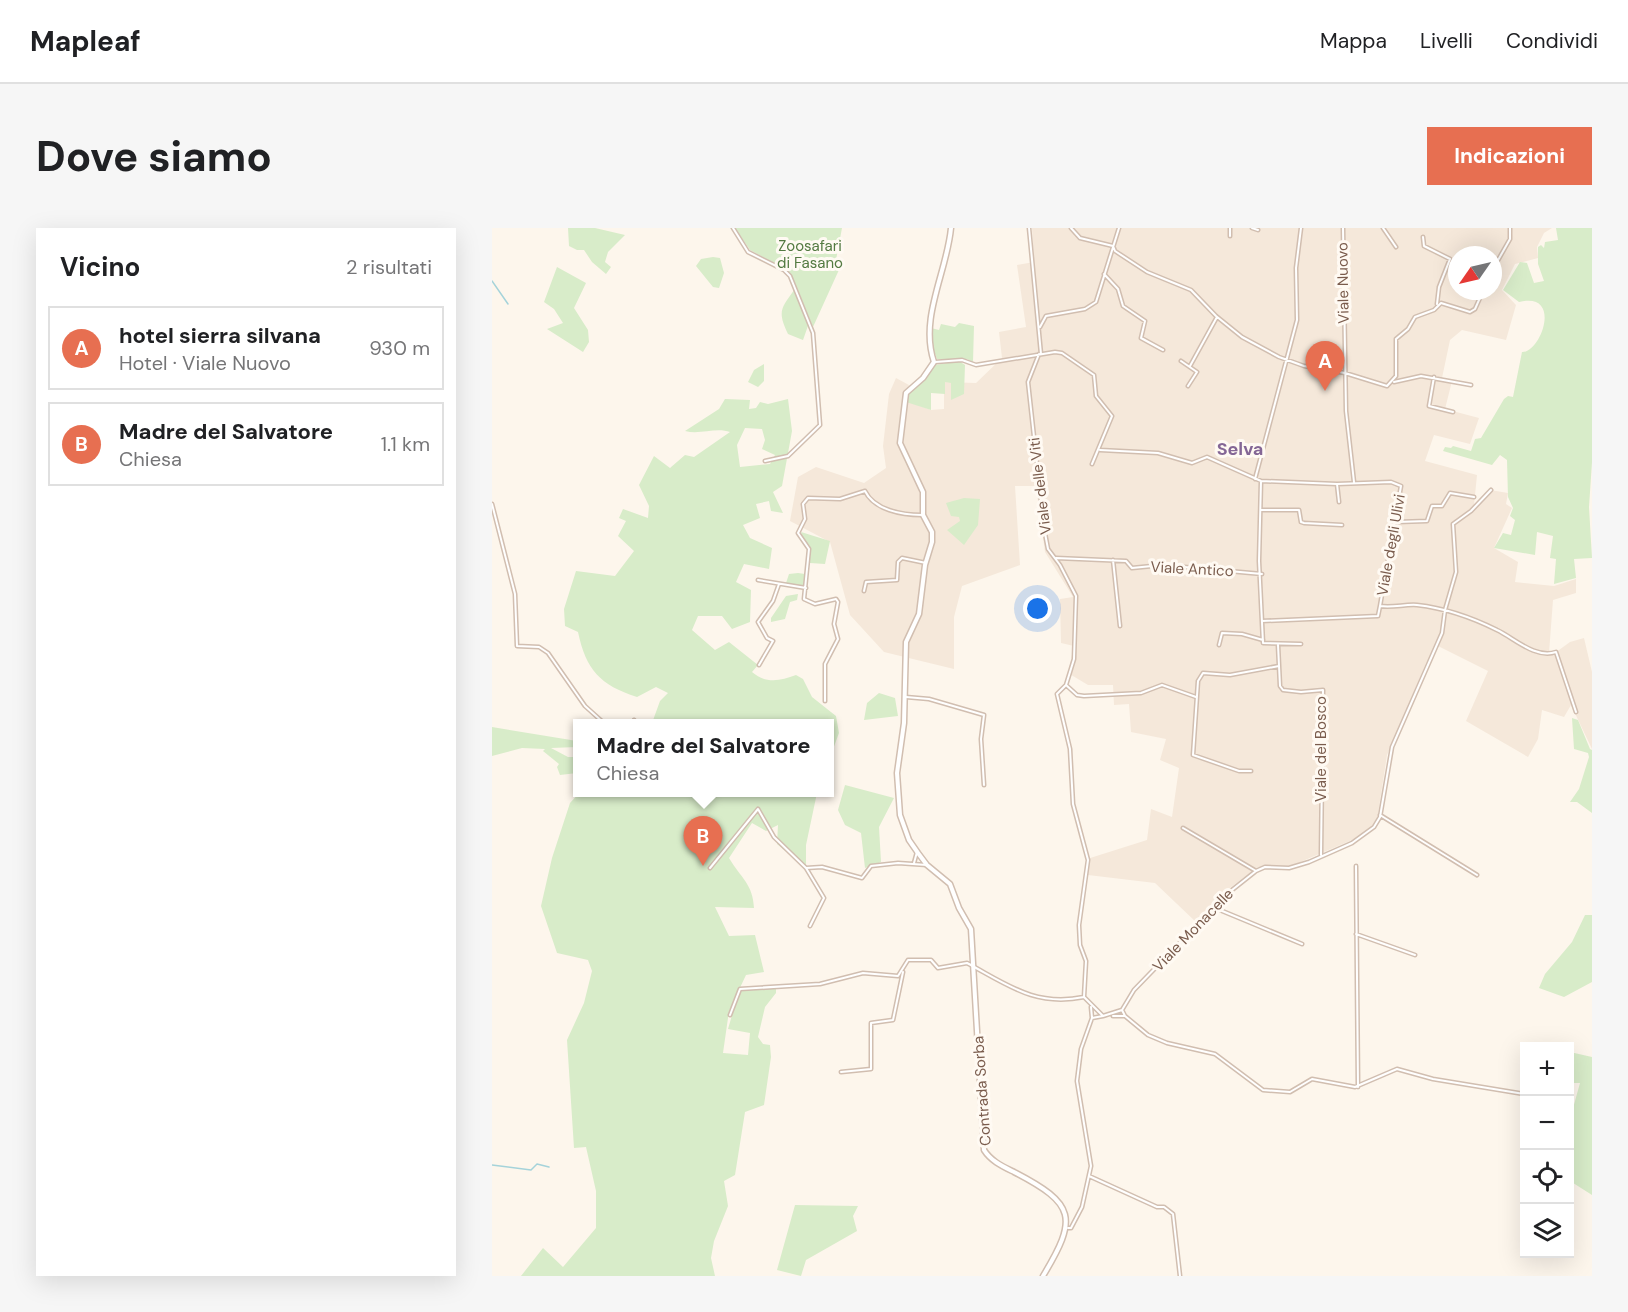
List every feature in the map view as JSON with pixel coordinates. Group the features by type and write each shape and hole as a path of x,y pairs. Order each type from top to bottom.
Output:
{"street":[{"path":"733,228 748,252 784,270 790,276 813,333 820,425 788,456 765,461"},
{"path":"934,362 929,347 930,325 946,265 951,228"},
{"name":"Viale delle Viti","path":"1029,228 1042,354 1028,382 1044,528 1048,549 1076,596 1074,659 1066,685 1057,697 1070,749 1073,804 1088,860 1079,925 1080,945 1086,961 1084,997"},
{"path":"1071,228 1080,238 1113,246"},
{"path":"1041,327 1046,316 1092,306 1096,302 1119,228"},
{"path":"1230,228 1230,236"},
{"path":"1252,228 1258,230"},
{"path":"1255,479 1297,320 1296,268 1301,228"},
{"name":"Viale Nuovo","path":"1343,228 1345,373 1354,482"},
{"path":"1502,253 1510,238 1510,228"},
{"path":"1385,229 1396,247"},
{"path":"1391,383 1396,376 1396,339 1408,329 1415,316 1434,310 1439,286 1450,259 1424,246 1423,237"},
{"path":"1113,246 1115,251 1142,269 1191,290 1217,317 1242,337 1286,360 1304,366 1345,373 1388,386 1414,376 1434,377 1471,385"},
{"path":"1104,274 1118,289 1122,306 1145,321 1140,338 1163,350"},
{"path":"1437,304 1442,303 1470,312 1475,309 1479,300"},
{"path":"1190,366 1217,317"},
{"path":"934,362 962,360 976,365 1062,353 1094,375 1096,396 1112,416 1100,450 1092,464"},
{"path":"1181,361 1197,372 1188,386"},
{"path":"934,362 923,378 906,393 900,443 923,492 923,515 932,532 932,549 926,563 921,607 906,642 904,723 897,773 900,815 917,852 927,865 950,884 971,929 975,967"},
{"path":"1434,377 1429,406 1453,412"},
{"path":"1100,450 1158,453 1192,463 1207,457 1261,481 1337,484 1354,482"},
{"path":"1261,481 1263,640 1264,644 1301,644"},
{"name":"Viale degli Ulivi","path":"1354,482 1400,484 1396,522 1380,606"},
{"path":"1337,484 1339,502"},
{"path":"1183,828 1256,871 1265,867 1294,867 1321,857 1368,834 1380,815 1390,754 1416,690 1440,640 1445,610 1456,572 1453,524 1471,511 1491,490"},
{"path":"825,701 825,664 838,639 834,624 838,602 836,599 815,604 804,599 809,549 798,532 805,519 802,508 808,499 840,499 865,491 869,498 890,510 923,515"},
{"path":"1396,522 1427,521 1432,506 1442,506 1450,493 1474,497"},
{"path":"492,504 513,584 517,646 539,647 548,653 585,706 600,719"},
{"path":"1261,510 1299,510 1301,522 1342,525"},
{"path":"864,591 866,582 897,580 898,562 902,558 926,563"},
{"name":"Viale Antico","path":"1054,558 1126,561 1132,568 1162,565 1262,574"},
{"path":"1113,560 1120,626"},
{"path":"758,580 806,588"},
{"path":"759,665 773,641 766,638 758,622 773,601 779,584"},
{"path":"1262,621 1378,616 1380,606 1418,605 1445,610 1495,628 1520,644 1548,655 1556,652 1576,712"},
{"path":"1219,645 1222,633 1242,634 1263,640"},
{"name":"Viale del Bosco","path":"1278,645 1283,690 1301,692 1323,690 1321,857"},
{"path":"1251,771 1239,771 1193,755 1200,674 1241,674 1279,666"},
{"path":"1066,685 1077,695 1084,696 1141,693 1162,685 1197,697"},
{"path":"904,697 929,699 984,715 981,739 984,785"},
{"path":"710,868 758,809 774,837 806,868 824,898 810,926"},
{"path":"1380,815 1477,875"},
{"path":"914,862 917,852"},
{"path":"806,868 822,867 862,878 871,866 914,862 927,865"},
{"path":"1356,866 1358,1087"},
{"name":"Viale Monacelle","path":"1092,1018 1111,1016 1122,1010 1134,990 1227,894 1256,871"},
{"path":"1215,908 1302,944"},
{"path":"1356,934 1415,955"},
{"path":"841,1072 871,1069 871,1023 893,1020 905,962 912,959 931,960 938,968 968,963 1021,994 1062,1000 1084,997 1103,1016"},
{"name":"Contrada Sorba","path":"975,967 984,1150 992,1160 1036,1183 1052,1195 1062,1208 1068,1228"},
{"path":"730,1015 740,989 820,984 863,973 898,976 903,972"},
{"path":"1043,1276 1068,1228 1071,1228 1082,1207 1089,1176 1088,1136 1077,1081 1081,1049 1092,1018 1091,1005"},
{"path":"1122,1010 1125,1016"},
{"path":"1111,1016 1129,1016 1142,1031 1157,1040 1218,1056 1263,1090 1290,1092 1312,1079 1358,1087 1397,1069 1434,1079 1520,1093"},
{"path":"1089,1176 1157,1207 1164,1207 1173,1214 1174,1248 1180,1276"}],"shaded area":[{"path":"1032,228 1552,228 1544,233 1537,247 1538,258 1515,264 1502,290 1516,305 1506,340 1462,330 1450,340 1442,378 1452,381 1445,409 1479,418 1470,444 1434,435 1425,461 1477,475 1474,505 1490,490 1508,493 1506,504 1512,508 1494,548 1518,562 1515,582 1554,586 1576,579 1576,593 1553,600 1549,653 1559,650 1570,642 1584,638 1592,672 1592,749 1571,705 1564,717 1542,710 1538,739 1528,757 1466,721 1488,671 1436,645 1426,663 1387,755 1377,820 1366,834 1291,866 1258,867 1223,893 1197,923 1155,883 1088,875 1087,859 1147,840 1151,809 1172,817 1179,768 1160,760 1166,739 1131,732 1129,704 1114,705 1113,685 1088,685 1068,673 1074,646 1061,643 1060,599 1073,597 1045,552 1036,486 1015,486 1020,565 962,586 954,617 954,669 884,652 850,615 830,542 790,521 798,477 816,467 864,483 886,468 883,446 889,394 896,378 909,385 904,400 931,410 944,409 944,382 976,383 1002,358 999,332 1026,327 1017,265 1034,262"}],"green space":[{"path":"568,228 595,228 625,235 608,252 605,262 611,267 606,274 592,262 584,250 577,250 569,246"},
{"name":"Zoosafari di Fasano","path":"735,228 842,228 836,260 843,261 813,327 792,276 787,270 750,250"},
{"path":"1556,228 1592,228 1592,462 1589,507 1592,558 1574,559 1576,578 1554,584 1556,559 1550,558 1553,536 1537,532 1535,555 1494,548 1503,533 1511,535 1515,520 1510,516 1513,508 1508,497 1507,460 1500,455 1492,465 1443,451 1445,447 1453,446 1471,451 1475,439 1481,438 1504,399 1508,396 1513,397 1522,352 1529,350 1536,343 1544,323 1544,313 1541,305 1533,301 1519,302 1503,290 1520,262 1527,263 1534,283 1544,281 1538,264 1538,247 1541,245 1544,248 1545,242 1558,240"},
{"path":"720,258 724,273 719,288 713,287 696,266 701,259"},
{"path":"557,267 586,283 574,308 588,330 589,342 583,352 547,329 563,323 554,309 544,302"},
{"path":"795,289 809,323 803,340 788,334 782,320 782,310"},
{"path":"959,323 974,326 973,362 967,359 937,359 931,343 931,328 939,330 941,324 955,327"},
{"path":"959,361 965,365 964,394 951,400 951,383 945,382 945,394 931,393 931,410 906,402 907,394 926,378 935,365"},
{"path":"764,364 764,381 758,387 748,382 754,370"},
{"path":"725,399 750,400 749,409 756,408 760,402 768,404 788,399 792,431 782,486 773,492 783,513 771,511 769,501 756,504 760,518 743,525 750,538 772,548 769,569 744,564 736,582 751,590 750,622 732,629 722,616 698,616 692,630 715,650 729,642 758,665 752,672 757,676 768,680 779,680 796,675 803,679 812,697 836,716 839,733 834,746 834,719 653,719 660,701 668,693 656,687 637,697 613,687 590,666 578,632 565,626 564,609 576,571 615,576 634,551 618,536 626,521 619,518 623,509 648,518 649,506 639,485 654,456 670,468 685,455 694,457 730,432 685,431 719,409","holes":["745,428 762,429 765,440 762,449 775,455 770,464 740,467 737,445"]},
{"path":"964,498 980,499 978,525 964,545 947,530 960,521 959,517 951,516 946,503"},
{"path":"801,532 830,541 825,564 810,563 810,546 803,539"},
{"path":"789,574 805,574 805,586 786,583"},
{"path":"798,594 797,600 790,602 785,619 771,622 771,618 786,596"},
{"path":"879,693 895,698 898,716 864,720 867,703"},
{"path":"1572,718 1578,720 1592,750 1592,813 1577,802 1570,802 1579,789 1589,757 1588,753 1574,749"},
{"path":"492,727 573,740 573,747 551,748 568,757 573,757 573,773 560,775 557,767 559,764 543,751 545,749 522,748 492,756"},
{"path":"845,785 894,798 879,827 881,862 865,868 861,833 845,825 838,810"},
{"path":"575,797 816,797 806,845 806,868 777,844 778,825 766,831 752,823 729,858 749,887 754,908 715,907 729,936 755,935 764,972 746,975 729,1011 723,1053 748,1055 750,1033 728,1029 739,991 776,987 776,993 765,1007 758,1037 763,1044 770,1045 771,1057 764,1105 745,1112 735,1175 724,1181 728,1206 714,1241 711,1258 715,1276 521,1276 543,1248 563,1267 596,1228 596,1191 586,1147 574,1148 567,1040 584,1003 592,971 588,960 557,953 541,906 552,858 570,803"},
{"path":"1585,915 1592,915 1592,982 1564,997 1539,988 1545,974 1572,942"},
{"path":"1574,1053 1592,1057 1592,1195 1574,1184 1574,1105 1580,1083 1574,1083"},
{"path":"795,1205 858,1206 853,1216 857,1231 806,1260 801,1276 777,1270"}],"waterway":[{"path":"492,281 508,304"},
{"path":"492,1165 531,1170 537,1164 549,1167"}],"place":[{"name":"hotel sierra silvana","path":"1325,391"},
{"name":"Madre del Salvatore","path":"703,866"}],"district":[{"name":"Selva","path":"1240,449"}]}
